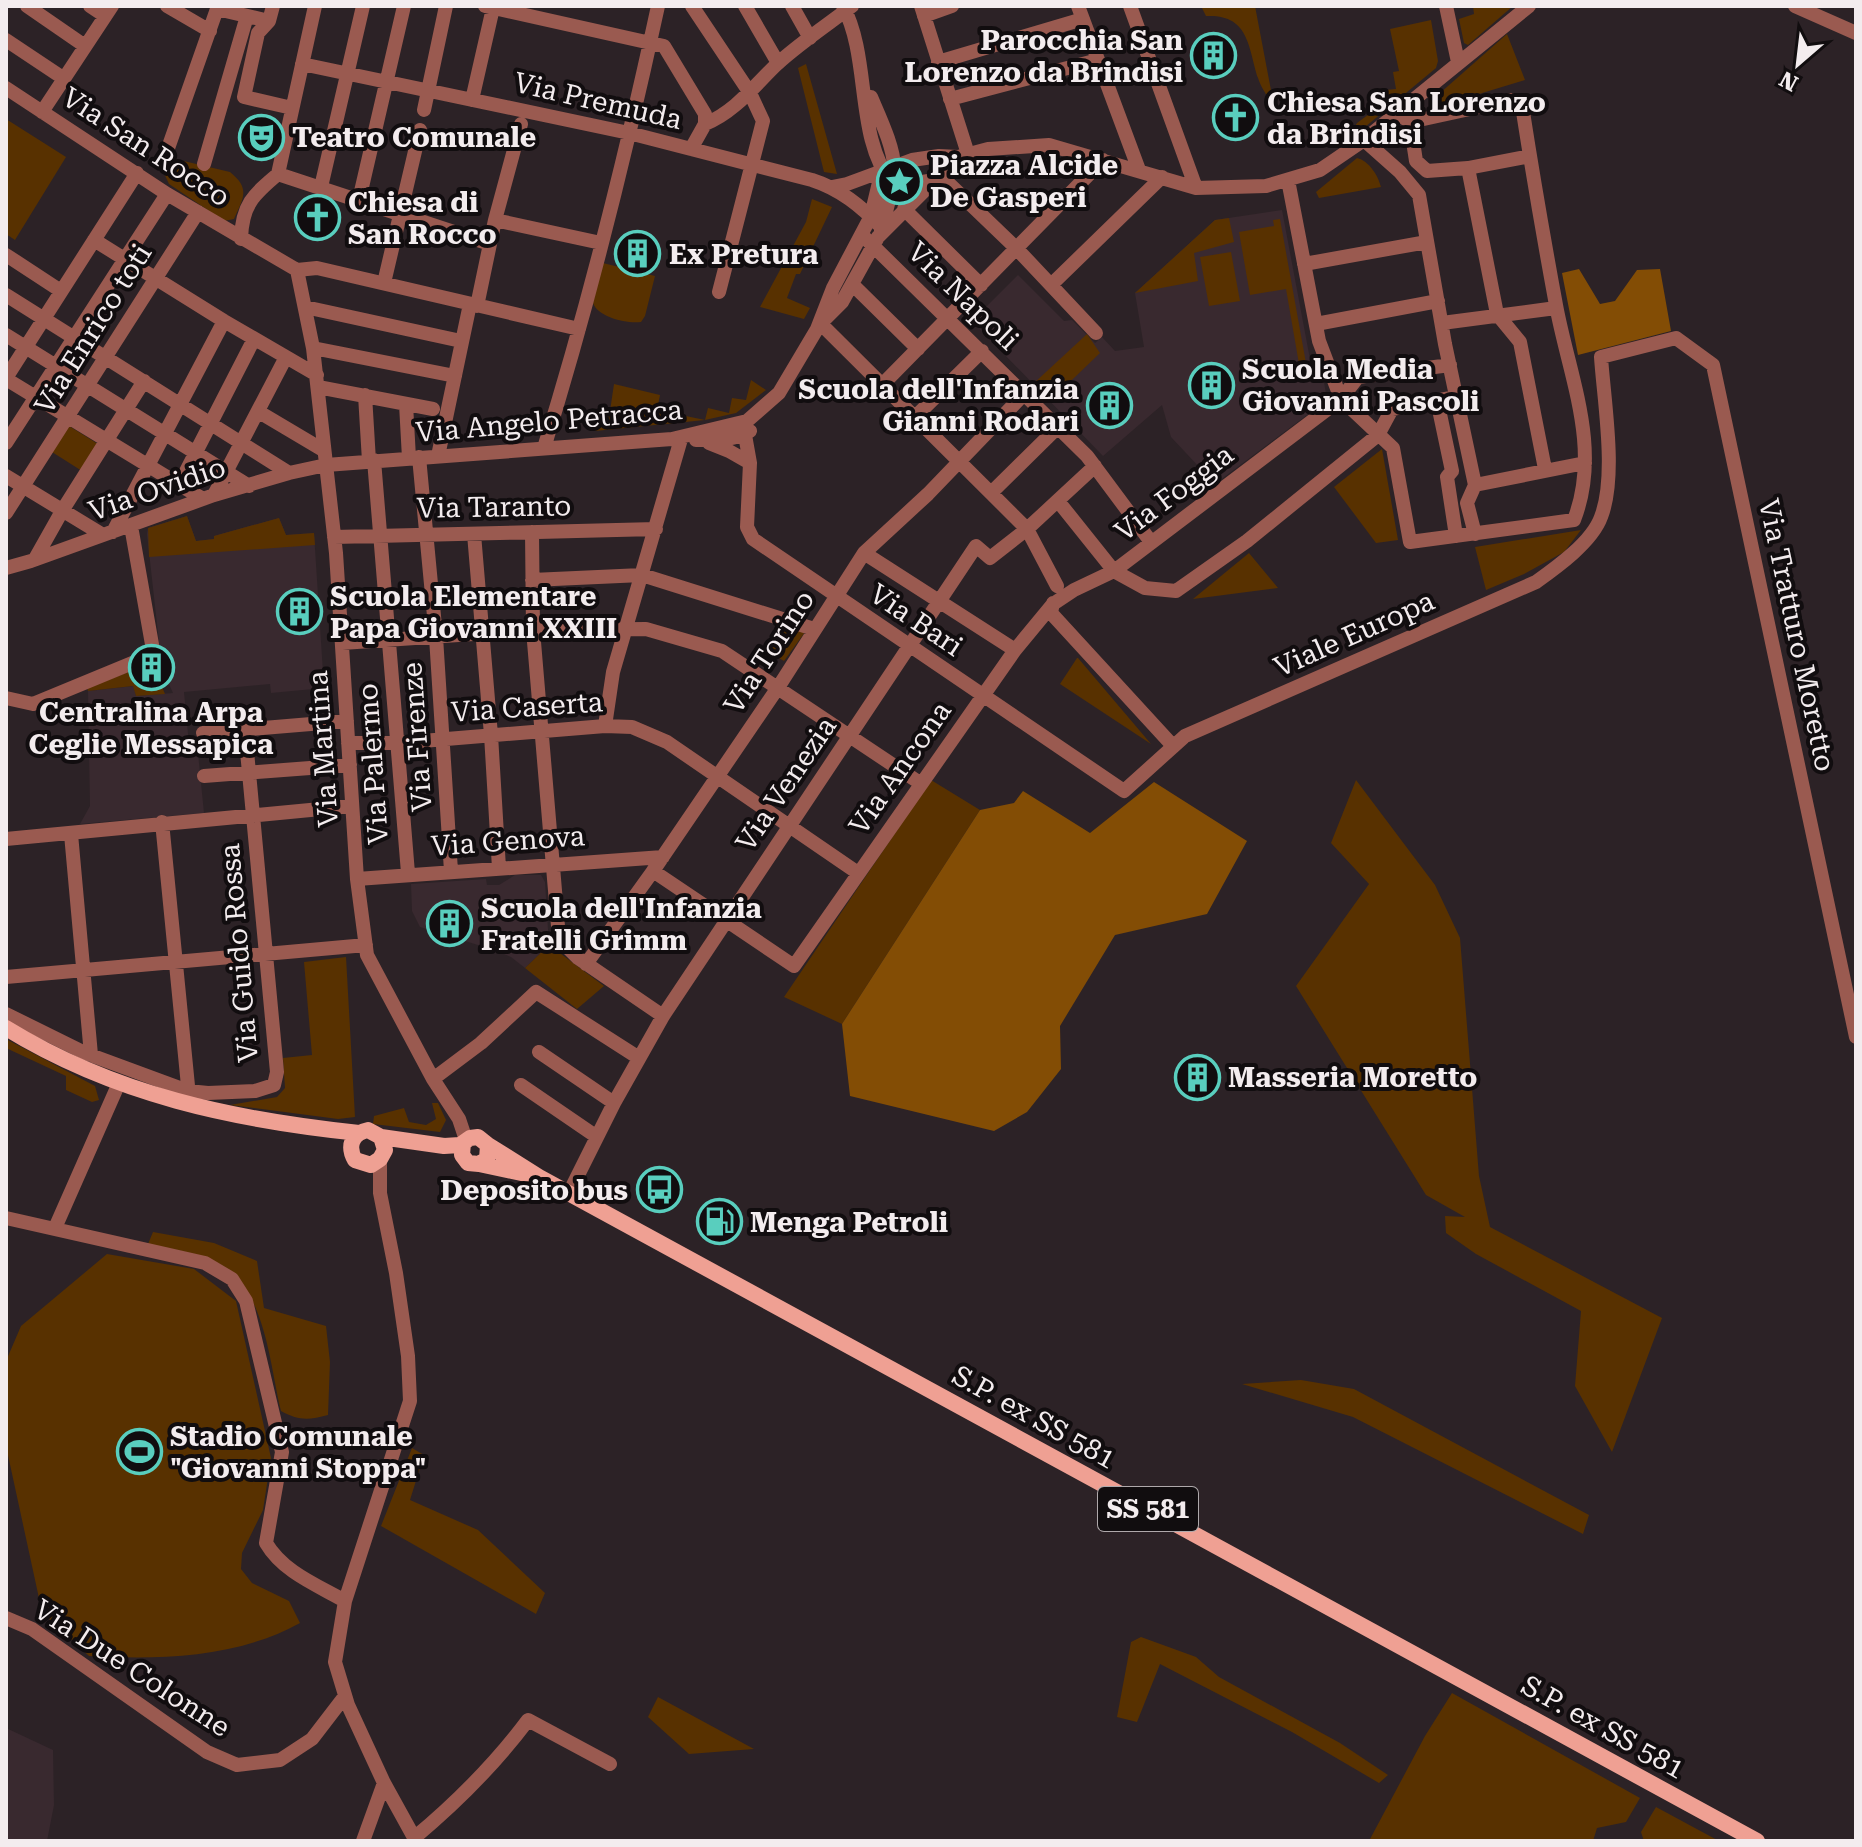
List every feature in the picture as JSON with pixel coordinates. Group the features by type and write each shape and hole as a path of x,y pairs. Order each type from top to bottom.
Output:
{"main road":[{"path":"6,1028 73,1064 154,1096 189,1098 257,1121 359,1133 368,1130 381,1137 473,1148"},
{"path":"313,1128 371,1165 382,1157 409,1150 473,1148"},
{"path":"354,1157 352,1140 359,1133"},
{"path":"381,1137 385,1145 382,1157"},
{"name":"S.P. ex SS 581","path":"473,1148 569,1193 1757,1841"}],"street":[{"path":"27,6 85,46"},
{"path":"42,112 108,11 90,6"},
{"path":"167,6 210,31"},
{"path":"273,6 269,21 258,33 244,97 292,108"},
{"path":"241,239 242,220 251,198 278,174 315,6"},
{"path":"321,187 363,6"},
{"path":"359,200 404,6"},
{"path":"424,110 446,6"},
{"path":"544,448 579,329 658,6"},
{"path":"692,6 750,93 763,121 719,292"},
{"path":"745,6 778,63"},
{"path":"792,6 810,38"},
{"path":"952,6 922,11 950,99 963,156"},
{"path":"1130,6 1196,188"},
{"path":"1446,6 1458,62"},
{"path":"832,187 888,168 939,156 1049,145 1196,188 1266,186 1320,170 1364,140 1529,6"},
{"path":"1795,6 1856,33"},
{"path":"472,100 489,7 664,46 705,114 705,124 691,149"},
{"path":"166,154 217,8 269,21"},
{"path":"705,124 714,121 750,93 778,63 847,8 864,80 869,125 892,183 887,213 823,309 820,323"},
{"path":"938,62 1080,12 1139,170"},
{"path":"204,164 247,16"},
{"path":"6,40 63,78"},
{"path":"950,99 1098,60"},
{"name":"Via Premuda","path":"302,64 629,133 832,187 873,231"},
{"name":"Via San Rocco","path":"6,88 167,194 297,270"},
{"path":"1288,180 1319,341 1341,399 1393,448 1410,542 1574,520 1581,503 1585,463 1583,418 1556,308 1523,112 1511,100 1410,122"},
{"path":"1397,113 1410,122 1416,161 1427,171 1468,168 1530,156"},
{"path":"438,456 461,341 521,124"},
{"path":"384,283 420,130"},
{"path":"1364,140 1419,195 1475,485 1467,503 1475,534"},
{"path":"873,231 904,209 963,156"},
{"path":"882,385 1103,160"},
{"path":"820,323 842,302 853,285 873,231 888,168"},
{"path":"1468,168 1497,314 1520,342 1545,469"},
{"path":"137,173 6,379 148,467 208,497 228,472 286,357"},
{"path":"278,174 490,244"},
{"path":"1051,285 1162,177"},
{"path":"892,183 911,184 937,178"},
{"path":"937,178 1017,249 1096,333"},
{"path":"6,443 167,194"},
{"path":"904,209 981,285"},
{"name":"Via Enrico toti","path":"6,513 198,212"},
{"path":"495,220 601,243"},
{"name":"Via Napoli","path":"873,231 949,318 1095,466 1151,542"},
{"path":"94,240 286,357 318,381 365,395 433,409"},
{"path":"1304,264 1427,242"},
{"path":"6,255 61,291"},
{"path":"297,270 317,268 579,329"},
{"name":"Via Martina","path":"297,270 318,381 334,537 357,879 367,955 473,1148"},
{"path":"853,285 918,349"},
{"path":"6,295 289,473"},
{"path":"1316,324 1438,301"},
{"path":"305,307 461,341"},
{"path":"1442,323 1556,308"},
{"path":"6,476 62,511 108,533 148,467 224,321"},
{"path":"820,323 1027,529 1057,586 1051,613 1173,746"},
{"name":"Via Angelo Petracca","path":"325,457 372,461 676,439 746,428 773,400 820,323"},
{"path":"6,335 249,486"},
{"name":"Via Tratturo Moretto","path":"1605,414 1601,357 1676,338 1713,365 1856,1037"},
{"path":"179,485 254,339"},
{"path":"313,348 455,376"},
{"path":"915,417 982,351"},
{"name":"Via Foggia","path":"1053,604 1114,571 1341,399 1358,377 1450,365"},
{"path":"35,559 144,381"},
{"name":"Via Torino","path":"586,964 779,686 864,553 959,462 1025,393"},
{"name":"Via Palermo","path":"365,395 381,534 408,873"},
{"path":"1058,501 1114,571 1145,588 1176,591 1247,541 1378,435 1392,409 1456,397"},
{"path":"1437,400 1452,471 1447,477 1456,536"},
{"name":"Via Firenze","path":"406,404 436,637 451,871"},
{"path":"259,412 325,457"},
{"path":"1583,418 1605,414"},
{"name":"Viale Europa","path":"1124,791 1185,736 1536,582 1563,563 1600,520 1609,487 1605,414"},
{"path":"991,493 1058,427"},
{"path":"605,726 613,672 656,529 676,439 716,440 746,428 750,458 701,440"},
{"name":"Via Ovidio","path":"6,568 208,497 289,473 325,457"},
{"name":"Via Bari","path":"750,458 747,527 753,539 1124,791"},
{"path":"1475,485 1585,463"},
{"name":"Via Venezia","path":"569,1193 614,1103 663,1016 976,546 990,558 1027,529 1095,466"},
{"path":"6,698 33,704 142,659 153,650 131,526"},
{"name":"Via Taranto","path":"334,537 656,529"},
{"path":"532,532 533,630 558,926 568,948 586,964 663,1016"},
{"path":"474,534 499,868"},
{"path":"864,553 1015,650"},
{"path":"532,580 642,575 814,629"},
{"path":"1057,586 1074,590"},
{"name":"Via Ancona","path":"727,920 794,966 982,696 1053,604"},
{"path":"342,643 533,630 646,629 722,651 779,686 920,783"},
{"path":"203,733 347,721"},
{"name":"Via Caserta","path":"348,743 398,743 605,726 632,727 667,742 858,873"},
{"name":"Via Guido Rossa","path":"189,1098 208,1093 255,1091 274,1085 277,1072 245,730"},
{"path":"204,776 350,765"},
{"path":"6,839 352,806"},
{"path":"6,1014 189,1098 162,822"},
{"path":"71,834 91,1055"},
{"name":"Via Genova","path":"357,879 663,857"},
{"path":"653,871 727,920"},
{"path":"6,977 366,945"},
{"path":"433,1079 481,1043 536,992 639,1058"},
{"path":"539,1052 614,1103"},
{"path":"55,1228 119,1083"},
{"path":"521,1085 597,1137"},
{"path":"354,1157 380,1193"},
{"path":"382,1157 380,1193 389,1227 408,1356 410,1401 340,1620 335,1662 345,1696 384,1783 415,1839 504,1751 528,1720 610,1764"},
{"path":"6,1218 205,1263 232,1279 246,1301 282,1452 266,1543 287,1568 345,1601"},
{"name":"Via Due Colonne","path":"6,1618 32,1629 207,1752 237,1765 280,1760 312,1739 345,1696"},
{"path":"363,1841 384,1783"}],"shaded area":[{"path":"1255,6 1274,106 1259,82 1248,44 1239,26 1231,20 1206,16 1202,8"},
{"path":"1473,6 1513,6 1468,45 1464,43 1459,19 1474,14"},
{"path":"1431,20 1438,61 1436,68 1359,132 1354,128 1357,123 1388,100 1386,90 1396,89 1393,72 1399,71 1390,29"},
{"path":"1507,34 1525,80 1436,107 1431,101"},
{"path":"806,64 837,174 824,172 798,68"},
{"path":"6,119 66,157 15,240 6,234"},
{"path":"171,158 230,172 237,178 243,194 234,219 224,221 169,184 162,169 164,161"},
{"path":"1357,158 1372,169 1381,187 1319,198 1316,192"},
{"path":"812,199 832,207 800,274 796,274 787,298 810,308 804,319 760,307 806,222"},
{"path":"1282,210 1310,359 1320,358 1327,400 1215,484 1171,437 1162,405 1103,456 972,321 1018,275 1064,321 1072,320 1095,343 1102,337 1115,351 1144,347 1135,293 1215,220"},
{"path":"1229,218 1234,242 1194,253 1198,281 1135,293 1215,220"},
{"path":"1280,219 1306,363 1299,364 1286,289 1250,295 1239,232 1274,226 1273,220"},
{"path":"1231,252 1240,301 1209,306 1200,257"},
{"path":"603,263 655,276 641,322 613,318 596,308 593,303"},
{"path":"1579,269 1600,304 1615,301 1637,270 1660,269 1671,331 1578,355 1562,273"},
{"path":"1087,334 1100,353 1050,401 1033,384"},
{"path":"751,380 766,390 736,413 705,420 708,408 729,413 732,398 746,400"},
{"path":"614,384 660,395 657,410 705,420 595,431 600,409 610,411"},
{"path":"69,426 98,444 82,471 52,452"},
{"path":"1382,449 1398,540 1376,543 1334,487"},
{"path":"187,516 196,541 214,539 214,536 279,518 286,535 314,533 324,688 271,693 270,684 184,692 189,744 197,743 204,813 80,824 90,806 88,691 134,686 136,696 173,693 162,669 147,534 148,528"},
{"path":"187,516 196,541 214,539 214,536 279,518 286,535 314,533 315,545 149,557 148,528"},
{"path":"1581,530 1564,552 1486,590 1475,547"},
{"path":"1249,553 1278,588 1193,599"},
{"path":"780,623 805,632 784,661 768,652"},
{"path":"1078,658 1151,744 1060,684"},
{"path":"139,668 143,675 156,673 165,694 136,696 133,686 88,691 87,688"},
{"path":"931,780 980,810 842,1024 784,997"},
{"path":"1356,780 1435,885 1460,938 1479,1176 1490,1227 1662,1318 1612,1452 1575,1386 1581,1311 1476,1254 1446,1233 1445,1216 1465,1217 1426,1195 1296,986 1369,884 1331,843"},
{"path":"1154,782 1247,841 1207,914 1115,935 1060,1026 1061,1069 1027,1112 994,1131 850,1096 842,1024 980,810 1014,803 1023,791 1090,833"},
{"path":"515,875 541,875 545,882 549,945 525,968 511,957 494,950 420,927 412,911 411,884 486,879 487,885 499,885"},
{"path":"549,945 604,986 577,1009 525,968"},
{"path":"346,957 355,1117 338,1119 230,1105 277,1097 285,1088 283,1058 312,1055 304,962"},
{"path":"6,1039 95,1086 99,1100 92,1102 66,1090 66,1076 6,1048"},
{"path":"432,1103 438,1103 446,1120 440,1132 373,1124 374,1116 404,1108 409,1122 426,1125 436,1119"},
{"path":"153,1232 214,1243 257,1261 264,1308 326,1326 330,1362 328,1415 304,1419 281,1411 264,1334 250,1296 239,1281 218,1263 148,1244"},
{"name":"Stadio Comunale \"Giovanni Stoppa\"","path":"107,1254 194,1269 236,1301 271,1458 263,1510 242,1553 241,1569 252,1583 289,1601 300,1623 276,1635 224,1650 197,1654 170,1657 89,1656 42,1612 6,1446 6,1361 21,1326"},
{"path":"1301,1380 1354,1389 1589,1515 1583,1534 1353,1417 1242,1384"},
{"path":"412,1448 424,1455 410,1500 478,1530 545,1593 536,1614 381,1526"},
{"path":"1141,1637 1196,1657 1219,1677 1340,1743 1388,1775 1379,1783 1292,1732 1160,1664 1137,1722 1117,1717 1131,1642"},
{"path":"1452,1693 1640,1798 1626,1822 1597,1828 1593,1841 1369,1841 1425,1736"},
{"path":"658,1697 754,1749 689,1754 648,1717"},
{"path":"6,1728 53,1750 54,1805 47,1841 6,1841"},
{"path":"1656,1807 1719,1841 1644,1841 1641,1832"}],"place":[{"name":"Parocchia San Lorenzo da Brindisi","path":"1214,56"},
{"name":"Chiesa San Lorenzo da Brindisi","path":"1236,118"},
{"name":"Teatro Comunale","path":"261,137"},
{"name":"Piazza Alcide De Gasperi","path":"899,181"},
{"name":"Chiesa di San Rocco","path":"317,218"},
{"name":"Ex Pretura","path":"638,254"},
{"name":"Scuola Media Giovanni Pascoli","path":"1211,385"},
{"name":"Scuola dell'Infanzia Gianni Rodari","path":"1110,405"},
{"name":"Scuola Elementare Papa Giovanni XXIII","path":"299,612"},
{"name":"Centralina Arpa Ceglie Messapica","path":"151,667"},
{"name":"Scuola dell'Infanzia Fratelli Grimm","path":"450,924"},
{"name":"Masseria Moretto","path":"1197,1077"},
{"name":"Deposito bus","path":"659,1190"},
{"name":"Menga Petroli","path":"719,1222"},
{"name":"Stadio Comunale \"Giovanni Stoppa\"","path":"139,1452"}]}
